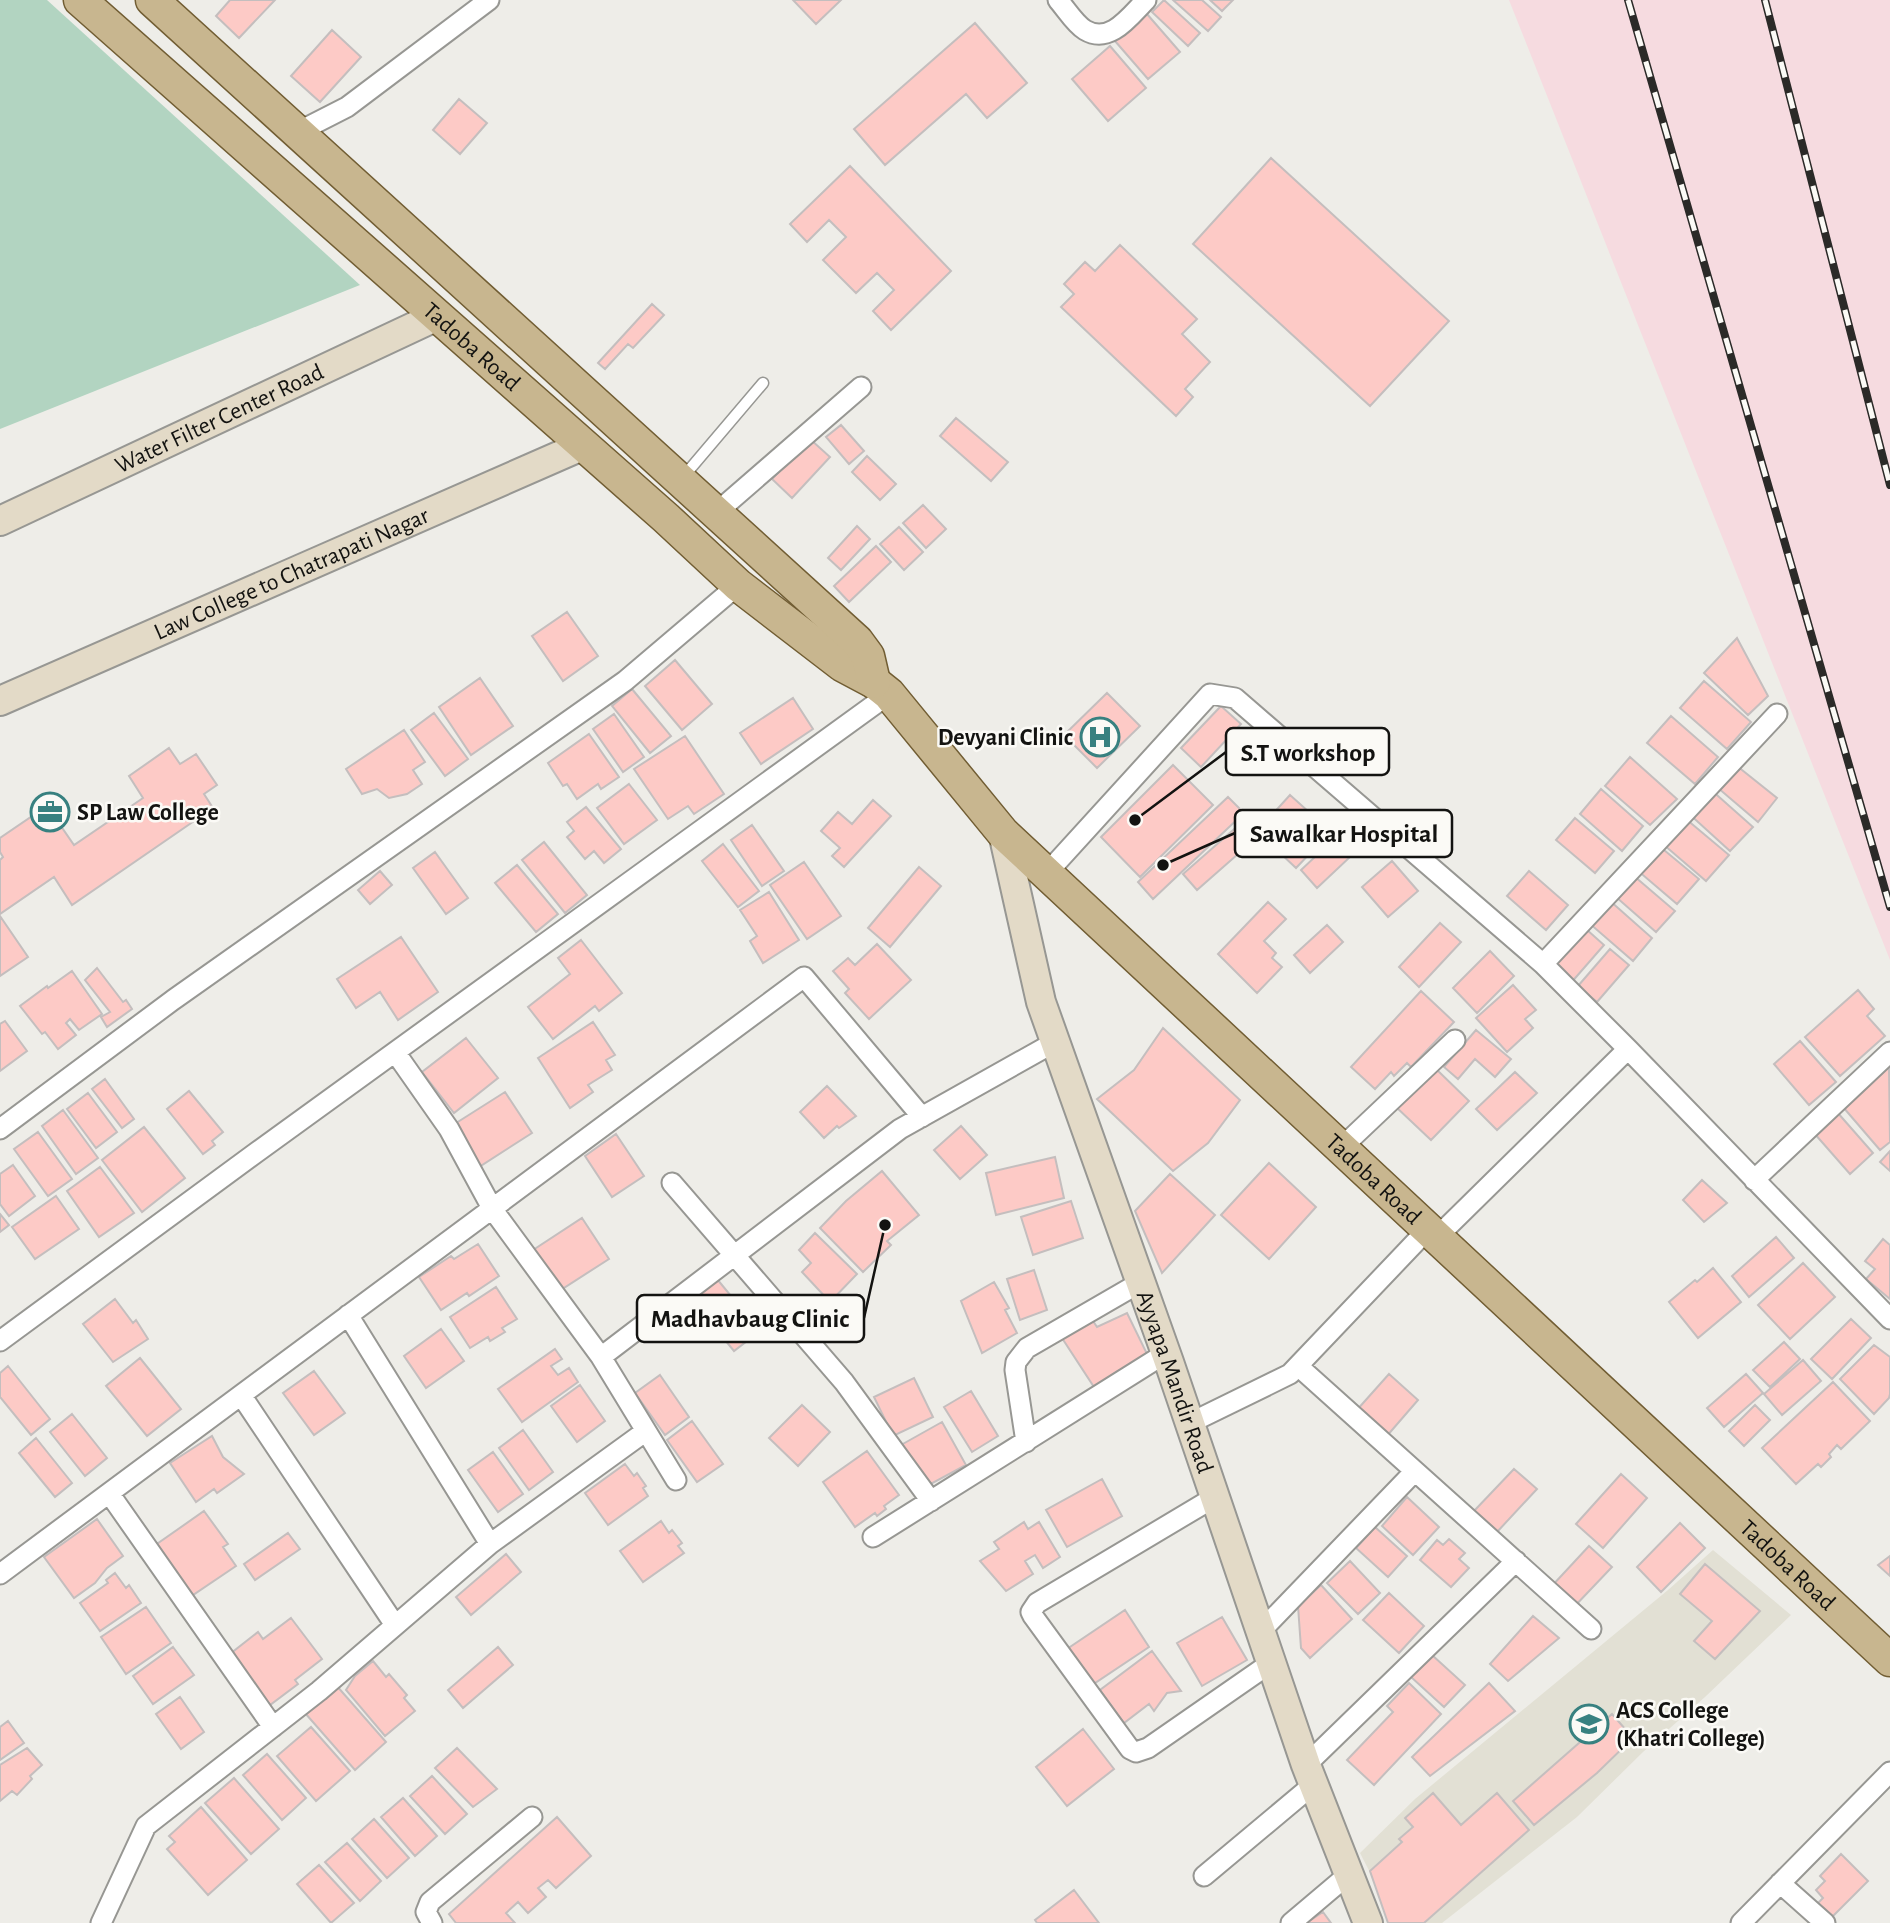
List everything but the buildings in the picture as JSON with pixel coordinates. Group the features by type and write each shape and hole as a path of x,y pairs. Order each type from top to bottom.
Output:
{"main road":[{"name":"Tadoba Road","path":"80,0 584,445 738,585 842,665 882,688"},
{"name":"Tadoba Road","path":"152,0 857,641 868,656 882,688 1003,832 1890,1660"}],"street":[{"path":"296,133 347,107 489,0"},
{"path":"1058,0 1084,30 1106,34 1114,31 1146,0"},
{"name":"Water Filter Center Road","path":"0,521 437,316"},
{"path":"716,513 861,387"},
{"name":"Law College to Chatrapati Nagar","path":"0,701 584,445"},
{"path":"0,1129 173,1000 625,681 738,585"},
{"path":"0,1341 395,1052 882,688"},
{"path":"1046,873 1210,694 1230,696 1543,964 1890,1319"},
{"path":"1543,964 1777,714"},
{"name":"Ayyapa Mandir Road","path":"1003,832 1041,1002 1166,1353 1310,1774 1368,1923"},
{"path":"0,1574 804,977 922,1117"},
{"path":"1341,1147 1455,1040"},
{"path":"601,1357 900,1129 1055,1042"},
{"path":"1190,1423 1281,1380 1298,1366 1432,1233 1628,1049"},
{"path":"395,1052 449,1129 493,1210 601,1357 676,1480"},
{"path":"1754,1180 1890,1052"},
{"path":"672,1183 844,1382 931,1502"},
{"path":"1026,1441 1015,1370 1021,1355 1141,1282"},
{"path":"348,1315 490,1544"},
{"path":"873,1537 1166,1353"},
{"path":"1298,1366 1591,1629"},
{"path":"240,1395 395,1625"},
{"path":"102,1923 146,1826 318,1691 490,1544 646,1431"},
{"path":"1261,1632 1415,1471"},
{"path":"109,1493 273,1727"},
{"path":"1215,1497 1037,1603 1031,1612 1130,1749 1136,1752 1148,1748 1272,1662"},
{"path":"1204,1876 1310,1774 1516,1561"},
{"path":"1741,1923 1890,1772"},
{"path":"432,1923 426,1912 430,1902 532,1816"},
{"path":"1291,1923 1349,1874"},
{"path":"1780,1883 1825,1923"}],"lane":[{"path":"680,481 763,383"}],"shaded area":[{"path":"1509,0 1890,0 1890,960"},
{"name":"ACS College (Khatri College)","path":"1713,1550 1791,1615 1577,1817 1442,1923 1396,1923 1360,1853 1415,1799"}],"green space":[{"path":"0,0 47,0 360,285 0,429"}],"railway":[{"path":"1628,0 1890,907"},
{"path":"1765,0 1890,485"}],"place":[{"name":"Devyani Clinic","path":"1100,737"},
{"name":"SP Law College","path":"50,812"},
{"name":"S.T workshop","path":"1135,820"},
{"name":"Sawalkar Hospital","path":"1163,865"},
{"name":"Madhavbaug Clinic","path":"885,1225"},
{"name":"ACS College (Khatri College)","path":"1589,1724"}]}
